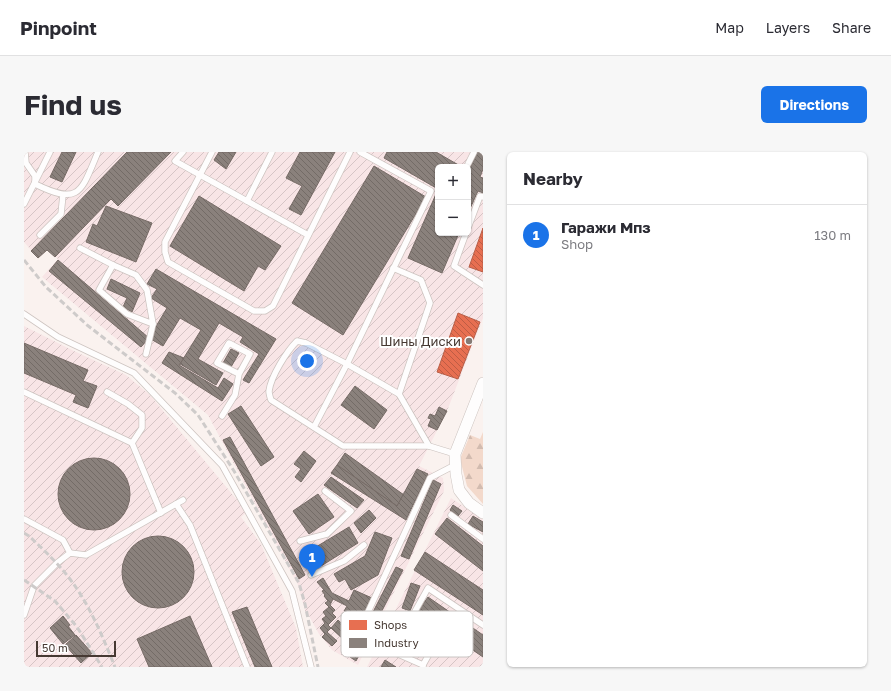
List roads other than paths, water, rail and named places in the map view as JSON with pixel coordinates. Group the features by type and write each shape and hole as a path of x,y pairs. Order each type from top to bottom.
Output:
{"street":[{"path":"483,383 456,464 459,490 469,504 483,512"}],"lane":[{"path":"25,152 26,163 34,176 35,184"},
{"path":"24,204 50,152"},
{"path":"35,184 52,192 63,195 73,194 83,187 98,152"},
{"path":"183,152 175,161 308,235"},
{"path":"212,152 165,242 165,252 168,262 254,311 265,310 273,306 350,152"},
{"path":"247,201 272,152"},
{"path":"314,427 347,364 431,192 360,152"},
{"path":"468,164 474,152"},
{"path":"40,235 61,214 63,195"},
{"path":"471,220 480,196 483,197"},
{"path":"465,236 454,266 483,285"},
{"path":"80,248 136,276 147,290 153,324 146,354"},
{"path":"113,265 99,290 127,314 153,324"},
{"path":"393,268 422,280 430,303 399,394"},
{"path":"24,314 58,337 134,373 222,465 292,591 311,667"},
{"path":"368,611 430,478 456,464 429,446 399,394 347,364 306,343 297,341 290,348 271,381 269,392 271,400 343,446 429,446"},
{"path":"222,416 235,395 239,374 250,354 229,343 217,363 239,374"},
{"path":"24,392 132,443 161,513"},
{"path":"107,392 128,404 142,415 142,428 132,443"},
{"path":"300,541 327,534 351,511 325,491"},
{"path":"24,615 34,586 57,563 70,553 86,555 183,500"},
{"path":"176,504 190,525 247,667"},
{"path":"451,515 483,540"},
{"path":"24,519 63,540 70,553"},
{"path":"311,575 344,561 364,544"},
{"path":"415,611 428,588 462,611"},
{"path":"473,618 483,625"},
{"path":"404,657 423,666 428,657"}],"railway":[{"path":"24,260 46,287 87,325 175,393 198,415 234,471 299,583 305,604 318,667"},
{"path":"24,533 29,536 54,561 77,589 93,617 115,667"},
{"path":"24,580 55,601 77,627 102,667"}],"place":[{"name":"Шины Диски","path":"469,341"},
{"name":"Гаражи Мпз","path":"312,577"}]}
